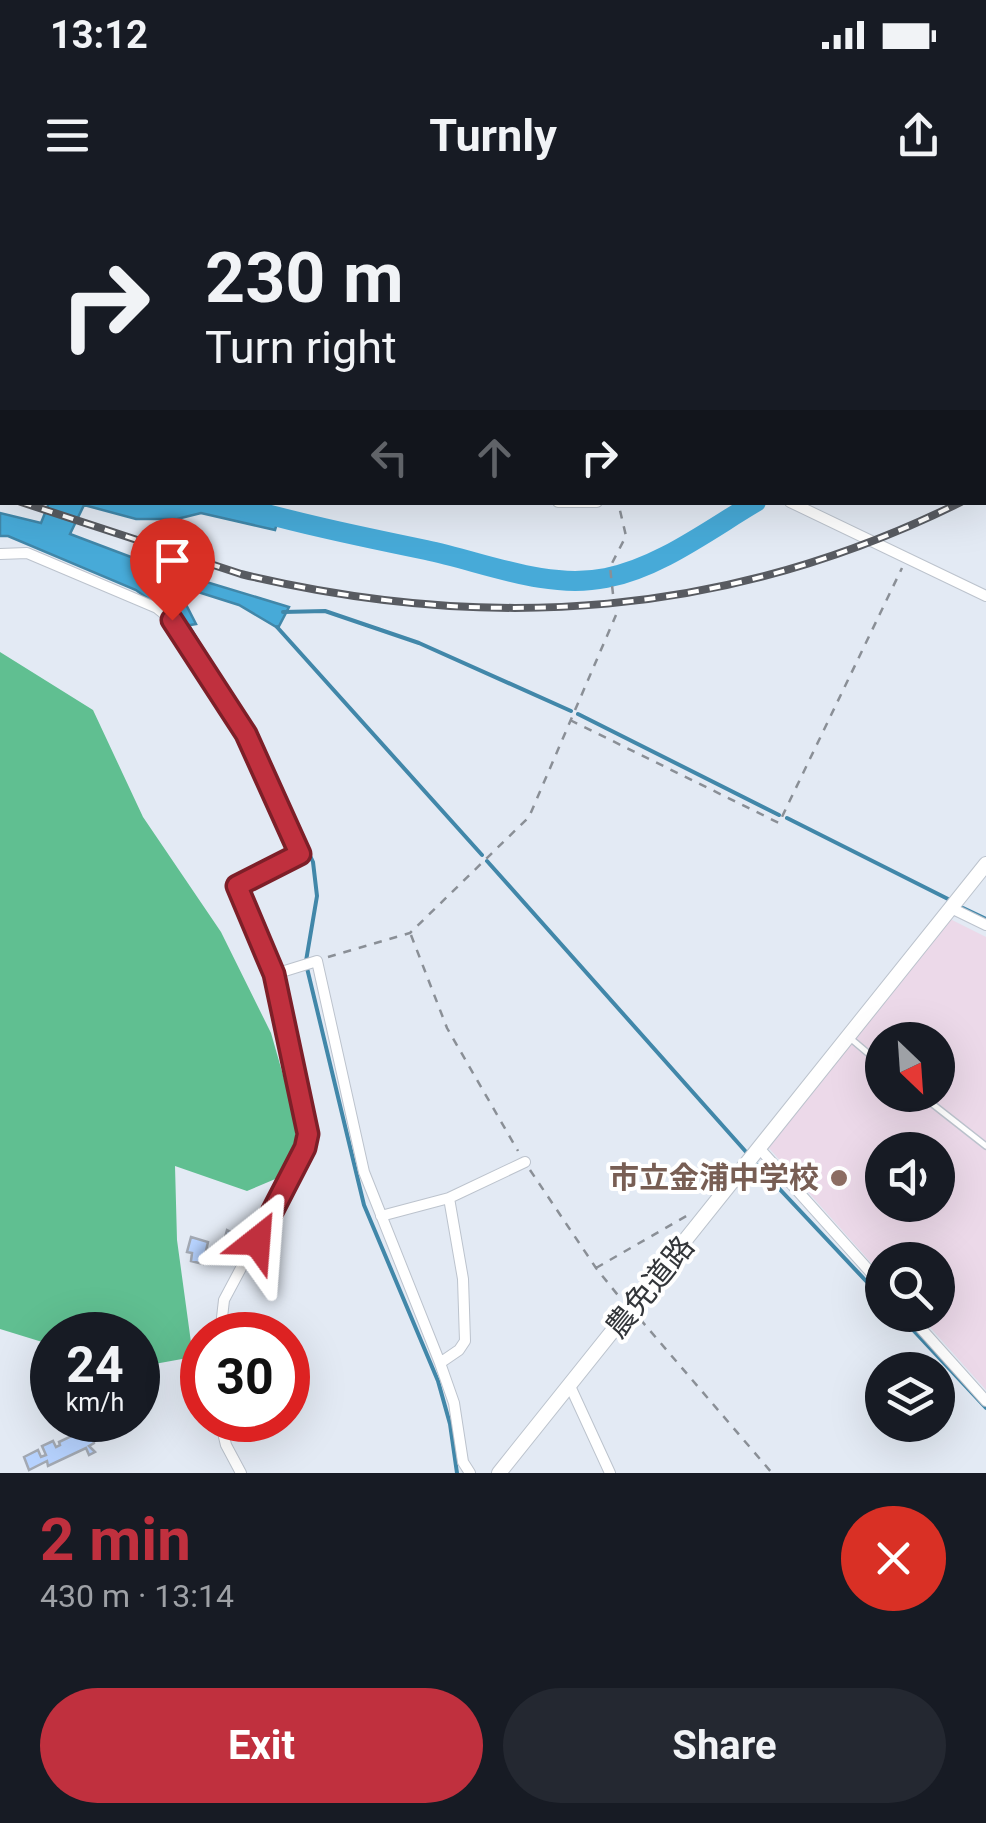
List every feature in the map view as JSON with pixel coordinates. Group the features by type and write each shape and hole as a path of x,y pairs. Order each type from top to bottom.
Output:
{"street":[{"path":"796,505 986,596"},
{"path":"0,554 27,552 157,608 172,620 246,734 300,854 237,886 276,973 308,1134 305,1148 224,1300 223,1312"},
{"name":"農免道路","path":"499,1473 986,864"},
{"path":"951,908 986,925"},
{"path":"276,973 314,962 360,1158 454,1403 464,1462 470,1473"},
{"path":"759,1148 865,1267"},
{"path":"380,1216 449,1198 525,1162"},
{"path":"440,1363 464,1342 463,1278 449,1198"},
{"path":"924,1332 986,1401"},
{"path":"570,1386 610,1473"},
{"path":"225,1442 241,1473"}],"lane":[{"path":"849,1037 865,1051"},
{"path":"943,1112 986,1146"}],"path":[{"path":"613,594 610,567 626,536 619,505"},
{"path":"570,720 779,822 906,557"},
{"path":"314,962 410,933 528,816 616,615"},
{"path":"410,933 447,1028 525,1162 596,1268 629,1312 772,1473"},
{"path":"596,1268 689,1215 708,1215"}],"shaded area":[{"name":"市立金浦中学校","path":"950,919 986,937 986,1390 934,1332 955,1332 955,1242 865,1242 865,1256 768,1147 865,1025 865,1112 955,1112 955,1022 868,1022"}],"green space":[{"path":"0,652 93,710 143,817 221,932 271,1033 293,1110 299,1169 247,1191 175,1166 177,1240 187,1312 180,1312 180,1359 160,1363 160,1312 30,1312 30,1338 0,1329"}],"water":[{"path":"48,505 84,505 70,534 160,568 289,607 278,628 239,605 176,585 196,624 185,626 136,590 0,536 0,513 41,523"},
{"path":"84,505 261,505 281,510 275,530 201,513 177,519 136,519"}],"building":[{"path":"227,1230 248,1241 241,1253 223,1245"},
{"path":"191,1237 208,1242 203,1264 191,1261 192,1253 187,1252"},
{"path":"51,1442 56,1447 59,1442 94,1442 89,1446 95,1452 89,1455 86,1448 48,1466 47,1461 29,1470 24,1457 38,1450 41,1457 46,1455 42,1446"}],"waterway":[{"path":"235,505 515,573 583,581 645,566 751,505"},
{"path":"283,612 325,611 419,643 571,711"},
{"path":"188,625 250,729 313,862 317,896 306,961"},
{"path":"277,627 482,855"},
{"path":"578,714 779,815"},
{"path":"787,818 950,900"},
{"path":"487,861 747,1153"},
{"path":"963,908 986,919"},
{"path":"307,968 364,1205 438,1381 450,1424 457,1473"},
{"path":"757,1165 865,1280"},
{"path":"915,1332 986,1408"}],"railway":[{"path":"30,505 241,574 334,593 426,604 518,608 608,604 697,591 786,570 874,541 954,505"}],"place":[{"name":"市立金浦中学校","path":"839,1178"}],"route":[{"path":"172,620 246,734 300,854 237,886 274,974 308,1134 305,1148 257,1241"}]}
